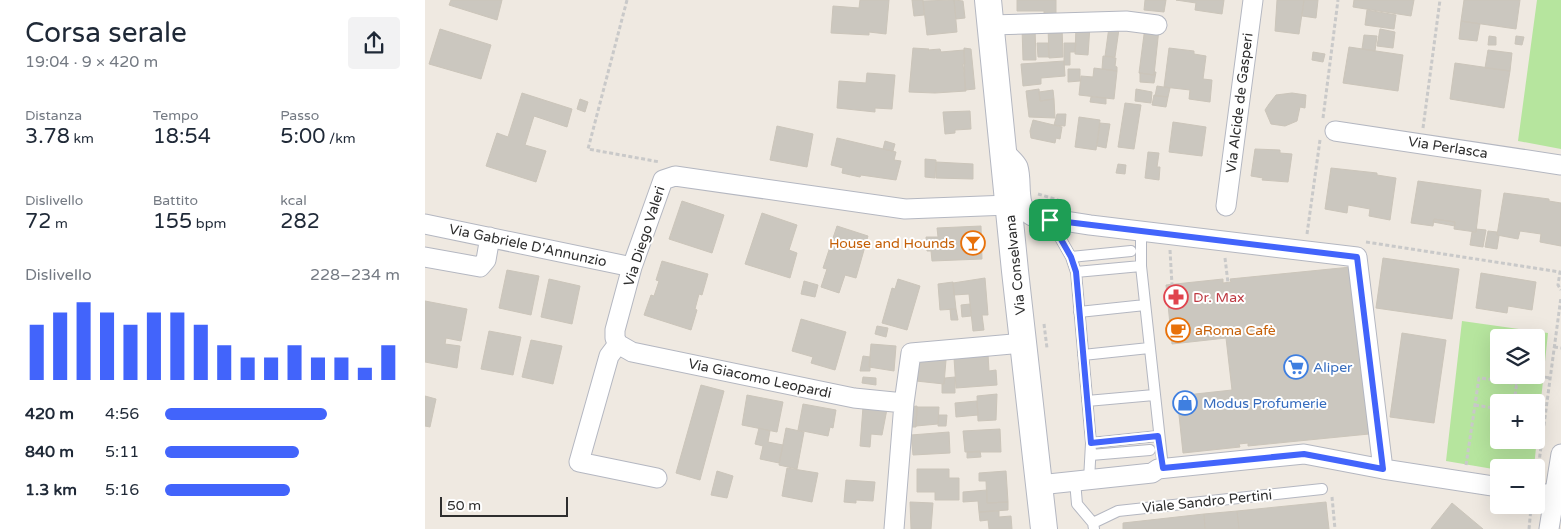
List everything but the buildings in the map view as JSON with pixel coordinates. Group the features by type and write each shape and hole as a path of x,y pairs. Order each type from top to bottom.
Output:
{"main road":[{"name":"Via Conselvana","path":"990,12 1023,343 1044,529"}],"street":[{"name":"Via Alcide de Gasperi","path":"1226,206 1253,0"},
{"path":"990,12 1157,25"},
{"name":"Via Perlasca","path":"1335,131 1561,165"},
{"path":"1004,151 1017,166 1022,204 1027,213 1050,220 1357,257 1383,469"},
{"name":"Via Diego Valeri","path":"657,478 579,462 609,356 618,344 615,338 615,330 632,267 663,180 675,176 905,209 1009,204"},
{"name":"Via Gabriele D'Annunzio","path":"425,224 632,267"},
{"path":"425,256 480,267 487,260 491,238"},
{"path":"894,529 904,403 911,353 1023,343"},
{"name":"Via Giacomo Leopardi","path":"618,344 632,352 854,398 904,403"},
{"path":"1039,485 1085,476 1152,473 1163,468 1304,454 1383,469 1490,486"},
{"path":"1549,529 1545,494 1561,454"}],"lane":[{"name":"Viale Sandro Pertini","path":"1050,220 1071,257 1076,272 1091,443 1091,456 1077,504 1094,526 1118,511 1323,489"},
{"path":"1141,231 1141,266 1158,436 1163,468"},
{"path":"1071,257 1131,251"},
{"path":"1076,272 1141,266"},
{"path":"1079,312 1145,305"},
{"path":"1083,356 1149,348"},
{"path":"1087,402 1154,395"},
{"path":"1091,443 1158,436"},
{"path":"1091,456 1150,450"}],"path":[{"path":"627,0 588,149 664,162"},
{"path":"1421,143 1440,0"},
{"path":"1169,244 1172,285"},
{"path":"1224,250 1228,283"},
{"path":"1560,272 1558,285 1561,290"},
{"path":"1539,459 1561,297"},
{"path":"1554,347 1561,348"},
{"path":"1545,377 1550,378"},
{"path":"1466,468 1479,378 1490,379"},
{"path":"1516,394 1517,384"},
{"path":"1475,405 1490,407"},
{"path":"1529,529 1531,514"}],"green space":[{"path":"1537,0 1561,0 1561,149 1518,141"},
{"path":"1462,321 1519,329 1490,329 1490,384 1543,384 1542,394 1490,394 1490,449 1536,449 1535,459 1490,459 1490,468 1446,461"},
{"path":"1545,333 1548,333 1545,362"}],"place":[{"name":"House and Hounds","path":"973,243"},
{"name":"Dr. Max","path":"1176,297"},
{"name":"aRoma Cafè","path":"1178,330"},
{"name":"Aliper","path":"1296,367"},
{"name":"Modus Profumerie","path":"1185,403"}],"route":[{"path":"1050,220 1311,253 1357,257 1383,469 1304,454 1163,468 1158,436 1091,443 1076,272 1071,257 1050,220"}]}
